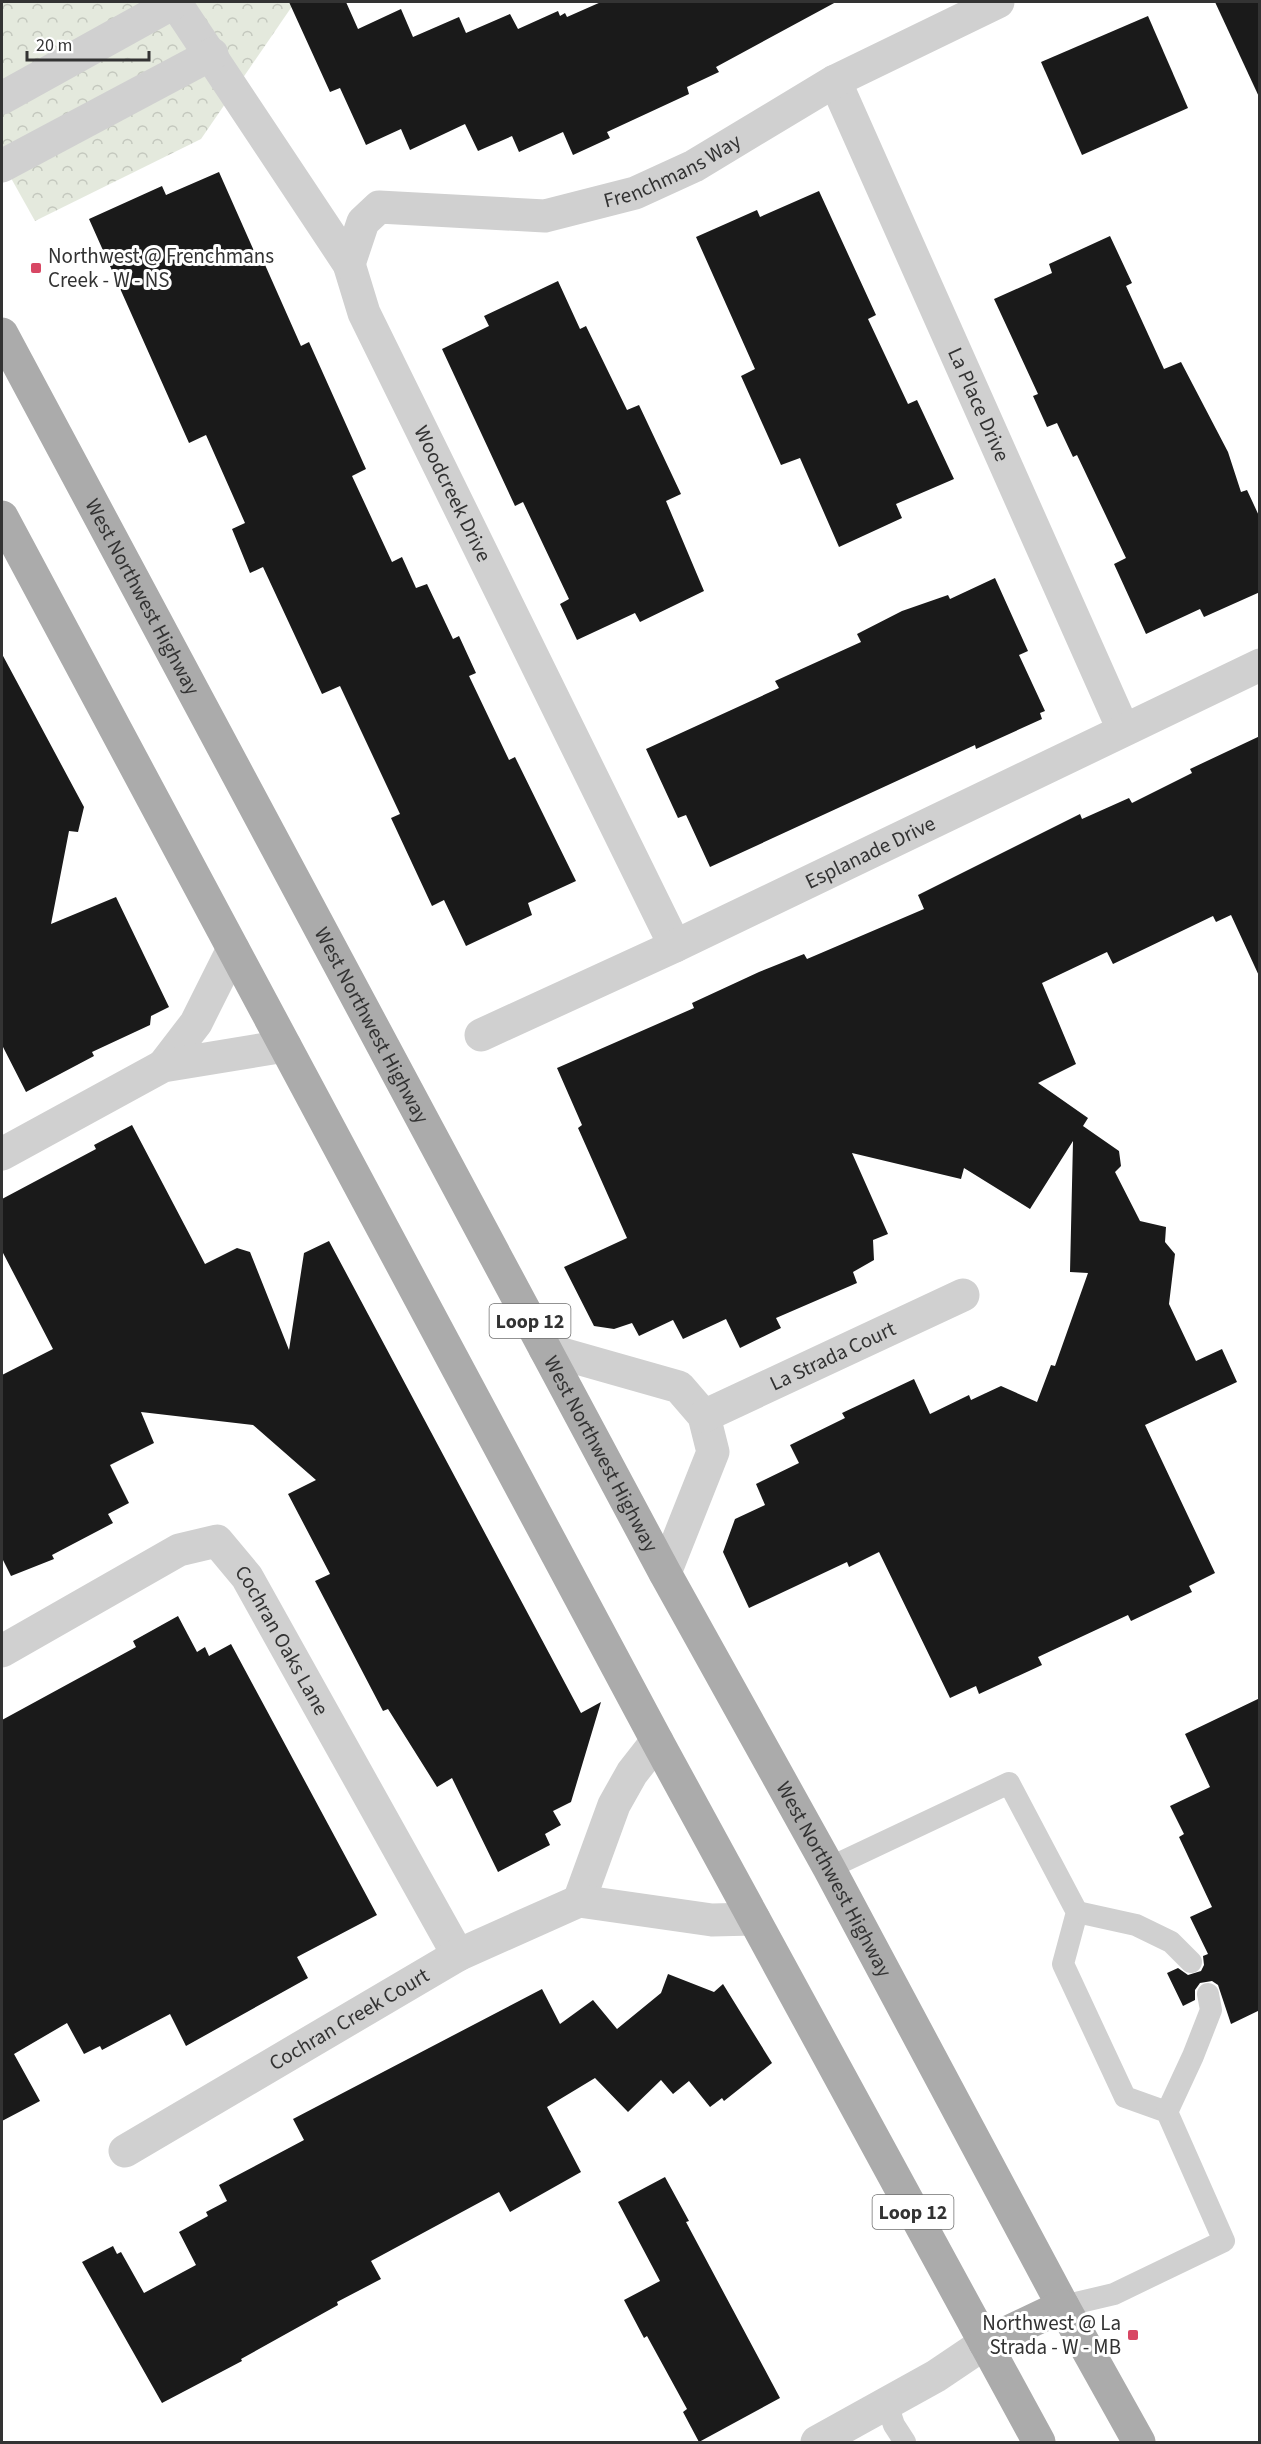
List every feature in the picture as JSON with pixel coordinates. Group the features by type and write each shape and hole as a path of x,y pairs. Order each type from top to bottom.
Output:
{"main road":[{"name":"West Northwest Highway","path":"2,334 665,1573 829,1868 1063,2306 1139,2442"},
{"name":"Loop 12","path":"2,517 657,1741 986,2343 1034,2441"},
{"path":"986,2343 1063,2306"}],"street":[{"name":"Woodcreek Drive","path":"175,2 212,54 349,264 364,313 675,946"},
{"path":"2,98 175,2"},
{"name":"Frenchmans Way","path":"349,264 363,222 379,207 545,216 635,193 693,166 835,81 998,2"},
{"path":"2,166 212,54"},
{"name":"La Place Drive","path":"835,81 1123,729"},
{"name":"Esplanade Drive","path":"481,1035 675,946 1260,665"},
{"path":"163,1066 196,1023 233,949"},
{"path":"2,1154 163,1066 285,1046"},
{"name":"La Strada Court","path":"704,1416 963,1295"},
{"path":"545,1349 679,1387 704,1416 713,1452 665,1573"},
{"name":"Cochran Oaks Lane","path":"2,1651 179,1550 217,1541 247,1577 458,1955"},
{"path":"657,1741 632,1773 614,1805 579,1901 712,1920 754,1919"},
{"name":"Cochran Creek Court","path":"126,2151 458,1955 579,1901"},
{"path":"817,2442 936,2376 986,2343"}],"lane":[{"path":"196,1023 201,1044 214,1056"},
{"path":"829,1868 1009,1783 1077,1912 1063,1964 1125,2097 1167,2112 1224,2241 1114,2294 1063,2306"},
{"path":"1077,1912 1136,1925 1171,1942 1191,1962"},
{"path":"1167,2112 1194,2056 1211,2010 1208,1994"},
{"path":"887,2403 894,2425 905,2442"}],"green space":[{"path":"2,2 295,2 201,139 35,221 2,162"}],"building":[{"path":"289,2 346,2 358,29 401,9 413,37 459,17 466,33 510,14 518,29 558,11 560,16 565,13 567,17 601,2 836,2 716,67 719,72 687,87 689,94 607,132 610,138 573,155 563,132 519,152 512,136 478,151 465,124 410,150 401,129 366,145 340,88 330,92"},
{"path":"1215,2 1260,2 1260,99"},
{"path":"1148,16 1188,108 1082,155 1041,62"},
{"path":"219,172 258,260 262,258 301,346 309,342 366,469 352,476 392,562 402,557 416,588 427,584 453,639 459,636 476,673 469,676 509,760 515,757 576,881 528,903 532,915 466,946 444,900 432,906 391,818 400,814 340,686 322,694 263,567 250,573 232,529 245,523 206,435 189,443 89,219 162,186 166,195"},
{"path":"819,191 876,315 868,319 908,404 917,400 954,479 896,504 902,518 839,547 800,458 781,465 741,376 755,369 696,237 757,210 760,217"},
{"path":"1110,236 1132,283 1126,286 1164,369 1181,362 1228,452 1241,492 1247,490 1260,518 1260,592 1204,617 1200,609 1146,634 1114,564 1126,558 1077,455 1073,457 1057,423 1047,427 1033,396 1038,394 994,299 1052,273 1049,264"},
{"path":"558,281 580,329 586,326 627,410 639,405 681,494 666,501 704,591 640,622 635,613 577,640 560,604 569,599 523,502 515,506 442,349 489,326 484,316"},
{"path":"995,578 1028,651 1019,655 1045,711 1040,713 1042,719 976,749 975,745 710,867 686,815 678,818 646,749 779,688 775,681 861,642 857,634 902,611 948,595 950,599"},
{"path":"2,654 84,807 78,832 69,831 51,924 116,897 169,1007 151,1016 150,1025 92,1052 94,1056 26,1092 2,1045"},
{"path":"1260,736 1260,978 1231,915 1216,922 1213,916 1113,964 1107,952 1042,983 1076,1064 1038,1083 1088,1118 1083,1126 1119,1151 1121,1166 1115,1172 1140,1221 1166,1227 1165,1242 1175,1254 1169,1304 1196,1361 1222,1349 1237,1382 1145,1425 1215,1573 1189,1586 1192,1592 1131,1621 1128,1615 1038,1657 1042,1665 979,1694 976,1686 950,1698 879,1552 849,1567 847,1562 749,1608 723,1552 735,1519 765,1505 756,1484 799,1463 790,1445 845,1418 842,1413 914,1379 930,1414 969,1395 971,1400 1001,1386 1037,1402 1051,1365 1055,1366 1088,1273 1070,1272 1073,1141 1030,1209 964,1168 961,1179 852,1153 888,1234 873,1240 874,1260 853,1272 857,1283 776,1318 781,1328 740,1348 726,1319 683,1339 673,1320 639,1336 632,1323 614,1329 594,1326 564,1267 627,1238 578,1128 582,1125 557,1068 694,1008 692,1003 759,972 804,954 807,959 924,909 918,895 1080,814 1082,819 1129,798 1132,803 1192,773 1190,769"},
{"path":"132,1125 205,1264 237,1248 250,1252 289,1350 304,1253 329,1241 581,1713 601,1702 571,1802 553,1811 561,1825 545,1834 550,1845 498,1872 452,1778 437,1787 388,1709 383,1711 315,1581 330,1574 288,1494 316,1480 253,1425 141,1412 154,1443 110,1465 129,1503 108,1514 113,1523 52,1555 54,1559 11,1576 2,1558 2,1375 53,1349 2,1251 2,1199 96,1149 94,1145"},
{"path":"178,1616 197,1652 205,1647 209,1656 231,1644 377,1915 297,1957 308,1978 186,2046 170,2014 102,2050 100,2046 84,2054 67,2023 14,2054 40,2101 2,2121 2,1720 136,1647 133,1641"},
{"path":"1260,1698 1260,2010 1231,2024 1218,1985 1212,1981 1200,1983 1195,1990 1195,2000 1183,2006 1167,1973 1178,1968 1188,1975 1201,1971 1204,1965 1203,1956 1208,1954 1190,1917 1212,1907 1179,1837 1184,1834 1170,1806 1210,1787 1185,1734"},
{"path":"668,1974 714,1992 723,1984 772,2063 724,2101 722,2098 710,2107 689,2081 673,2094 661,2080 628,2112 595,2078 547,2107 581,2172 510,2212 499,2192 371,2261 381,2279 337,2302 338,2305 241,2359 242,2361 162,2403 82,2262 113,2246 117,2254 121,2252 144,2293 196,2265 179,2232 208,2216 206,2212 227,2201 219,2185 304,2140 293,2119 542,1989 560,2024 593,2000 617,2029 661,1993"},
{"path":"665,2177 689,2221 686,2222 780,2398 699,2442 683,2412 687,2409 647,2336 644,2338 624,2300 660,2281 618,2202"}],"place":[{"name":"Northwest @ Frenchmans Creek - W - NS","path":"36,268"},
{"name":"Northwest @ La Strada - W - MB","path":"1133,2335"}]}
